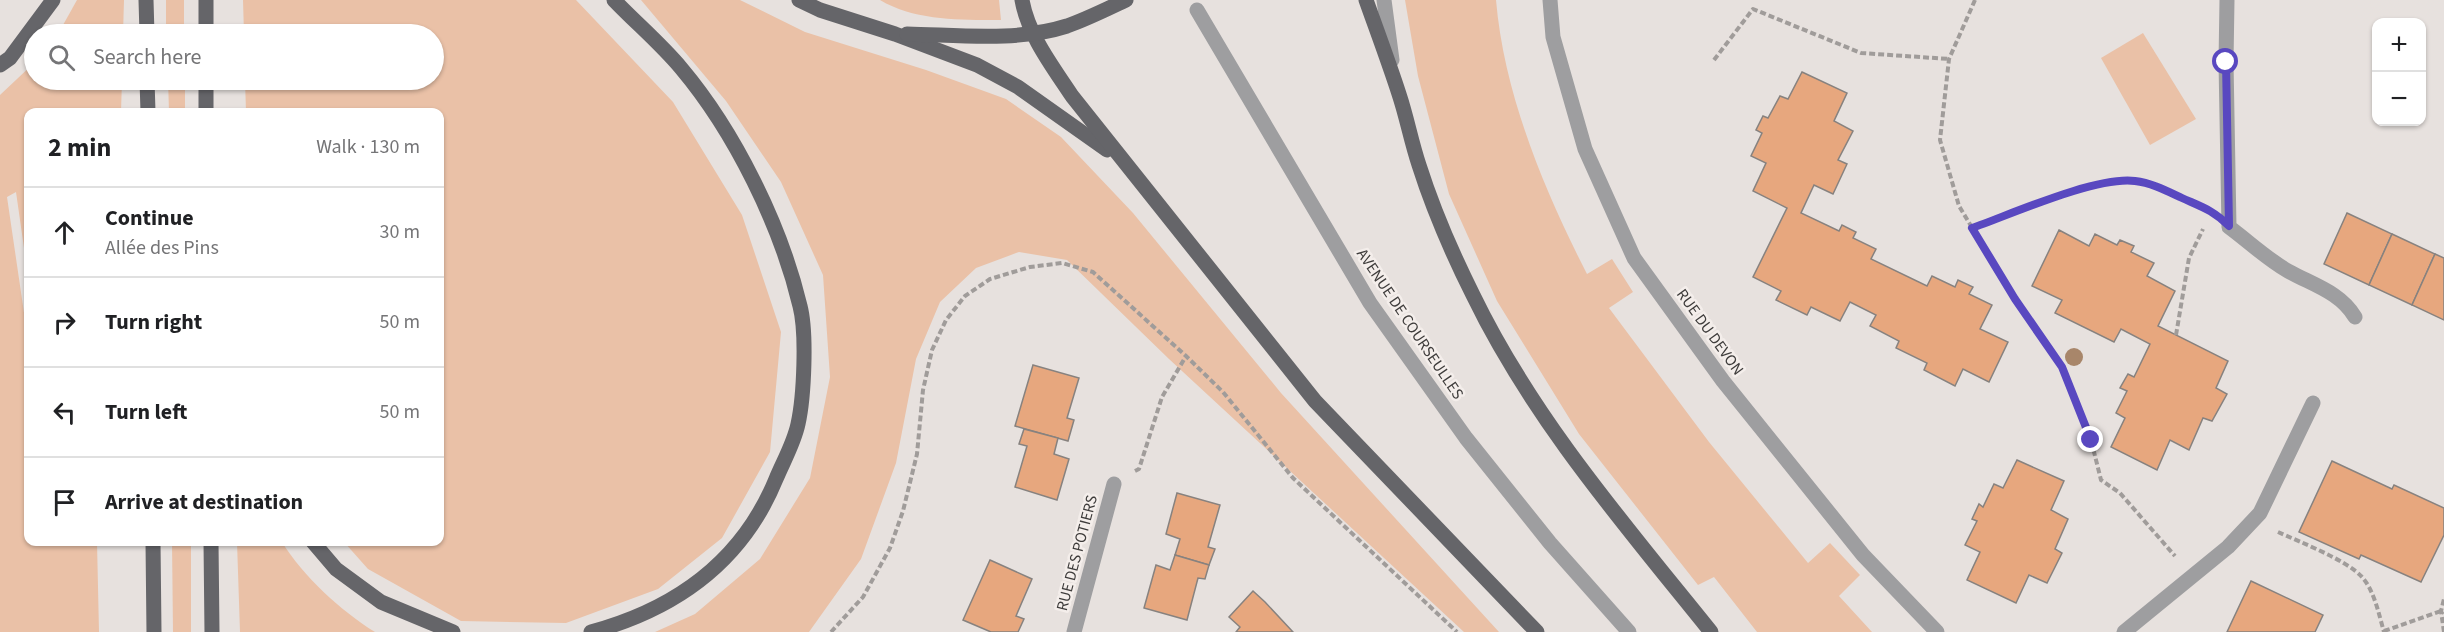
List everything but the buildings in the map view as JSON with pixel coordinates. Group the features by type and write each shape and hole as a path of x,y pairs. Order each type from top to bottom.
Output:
{"main road":[{"path":"35,24 53,0"},
{"path":"146,0 147,24"},
{"path":"206,0 206,24"},
{"path":"591,632 625,623 693,588 738,545 768,498 798,425 804,365 801,309 768,210 716,115 681,68 615,0"},
{"path":"799,0 820,10 895,34 976,65 1018,87 1125,163"},
{"path":"1022,0 1046,56 1072,96 1315,401 1537,632"},
{"path":"1366,0 1400,95 1419,166 1436,212 1473,296 1534,399 1610,506 1711,632"},
{"path":"895,34 1005,35 1034,32 1066,26 1120,3"},
{"path":"0,65 10,58 24,39"},
{"path":"147,90 148,108"},
{"path":"206,90 206,108"},
{"path":"153,546 154,632"},
{"path":"211,546 212,632"},
{"path":"316,546 336,569 381,602 453,632"}],"street":[{"path":"1384,0 1388,40 1400,95"},
{"name":"RUE DU DEVON","path":"1550,0 1553,37 1585,149 1634,258 1724,381 1863,555 1937,632"},
{"path":"2227,0 2229,226 2287,270 2347,303 2355,317"},
{"name":"AVENUE DE COURSEULLES","path":"1197,10 1370,303 1466,438 1550,543 1629,632"},
{"path":"2124,632 2229,547 2260,513 2313,403"},
{"name":"RUE DES POTIERS","path":"1074,632 1114,484"}],"path":[{"path":"1975,0 1949,59 1940,140 1959,206 2015,299 2062,367 2091,440 2101,480 2120,494 2193,576"},
{"path":"1714,60 1753,9 1861,53 1949,59"},
{"path":"1972,228 2067,194 2112,181 2135,181 2158,187 2216,213 2229,226"},
{"path":"2176,335 2189,258 2203,229 2216,213"},
{"path":"831,632 863,597 890,548 903,511 917,454 923,390 932,350 946,320 965,296 990,279 1030,267 1062,262 1093,272 1186,356 1223,392 1293,478 1457,632"},
{"path":"1114,484 1138,469 1162,397 1186,356"},
{"path":"2288,537 2350,566 2363,577 2373,597 2384,631 2442,612"},
{"path":"2444,599 2442,612 2444,632"}],"shaded area":[{"path":"77,0 124,0 123,24 64,24"},
{"path":"166,0 184,0 184,24 166,24"},
{"path":"243,0 576,0 673,102 742,215 781,332 770,452 722,538 658,589 566,623 461,621 368,569 348,546 444,546 444,108 246,108 245,90 444,90 444,24 244,24"},
{"path":"641,0 740,0 805,32 926,70 1006,99 1061,137 1133,213 1281,393 1499,632 1464,632 1169,359 1067,260 1019,252 976,268 940,302 916,359 896,463 861,559 809,632 655,632 695,614 760,559 810,478 830,377 823,275 781,182 726,101"},
{"path":"880,0 999,0 1001,20 923,16"},
{"path":"1405,0 1496,0 1500,35 1508,71 1528,141 1556,209 1587,274 1612,259 1633,292 1609,308 1709,442 1808,563 1830,543 1860,575 1839,596 1872,632 1757,632 1714,577 1698,585 1579,434 1497,301 1449,194 1418,76"},
{"path":"2143,33 2196,119 2150,145 2101,58"},
{"path":"24,72 24,90 122,90 121,108 24,108 24,248 16,192 7,197 24,313 24,546 97,546 99,632 0,632 0,95"},
{"path":"168,90 185,90 185,108 169,108"},
{"path":"172,546 191,546 191,632 173,632"},
{"path":"237,546 285,546 324,592 349,614 375,632 240,632"}],"route":[{"path":"2091,440 2062,367 2015,299 1972,228 2067,194 2112,181 2135,181 2158,187 2216,213 2229,226 2226,62"}]}
